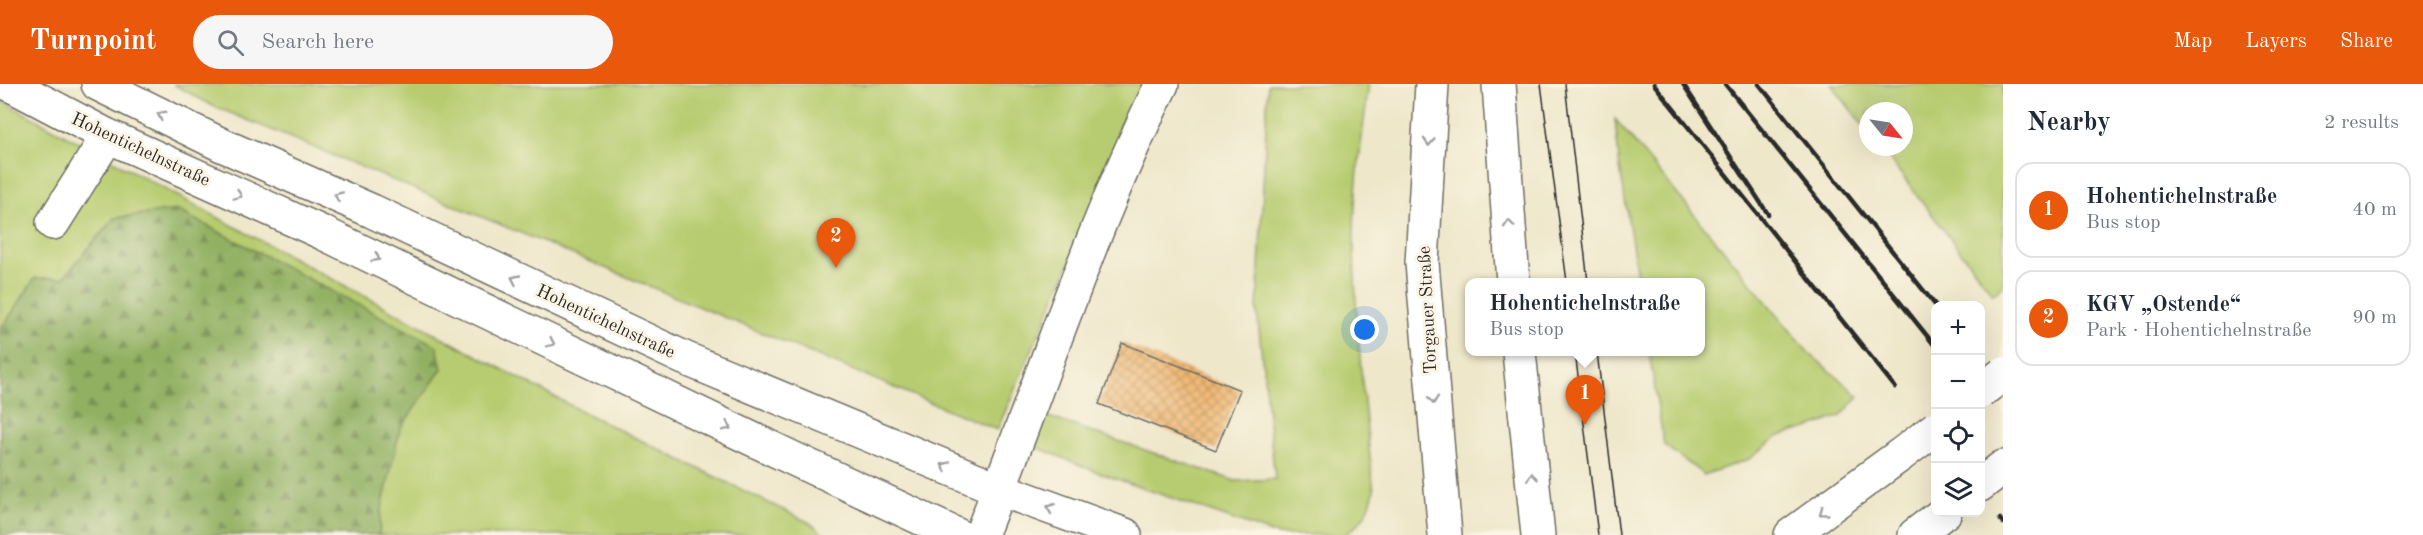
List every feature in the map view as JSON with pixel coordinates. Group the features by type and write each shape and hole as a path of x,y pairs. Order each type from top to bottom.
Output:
{"main road":[{"name":"Hohentichelnstraße","path":"9,84 108,136 323,233 957,535"},
{"name":"Hohentichelnstraße","path":"98,84 222,145 372,211 674,353 999,489 1125,535"},
{"path":"981,535 1067,306 1131,148 1162,84"},
{"name":"Torgauer Straße","path":"1432,84 1422,263 1445,535"},
{"path":"1499,84 1513,278"},
{"path":"53,223 108,136"},
{"path":"1520,356 1538,535"},
{"path":"1985,388 2003,374"},
{"path":"1791,535 1931,431"},
{"path":"1985,481 2003,467"}],"green space":[{"path":"173,84 1148,84 997,430 211,105"},
{"path":"1268,84 1369,84 1357,181 1354,239 1361,365 1374,491 1364,517 1343,535 1277,535 1100,473 1036,447 1043,415 1235,481 1275,479 1257,311"},
{"path":"1831,84 2003,84 2003,286 1993,294 1887,156 1913,156 1913,102 1859,102 1859,120"},
{"path":"0,100 583,412 810,523 825,535 0,535"},
{"path":"1615,119 1808,352 1859,396 1841,416 1779,436 1749,459 1704,475 1664,445 1650,356 1705,356 1705,278 1637,278 1619,161"},
{"path":"177,210 437,346 442,369 400,429 381,513 379,535 0,535 0,331 35,278 63,278 114,218"}],"building":[{"path":"1122,343 1240,390 1216,450 1099,404"}],"tram line":[{"path":"1541,84 1566,278"},
{"path":"1565,84 1588,278"},
{"path":"1576,356 1598,535"},
{"path":"1597,356 1619,535"}],"railway":[{"path":"1654,84 1895,387"},
{"path":"1683,84 1768,214"},
{"path":"1725,84 1931,341"},
{"path":"1759,84 1932,301"},
{"path":"2000,519 2003,523"}],"place":[{"name":"KGV „Ostende“","path":"836,268"},
{"name":"Hohentichelnstraße","path":"1585,425"}]}
